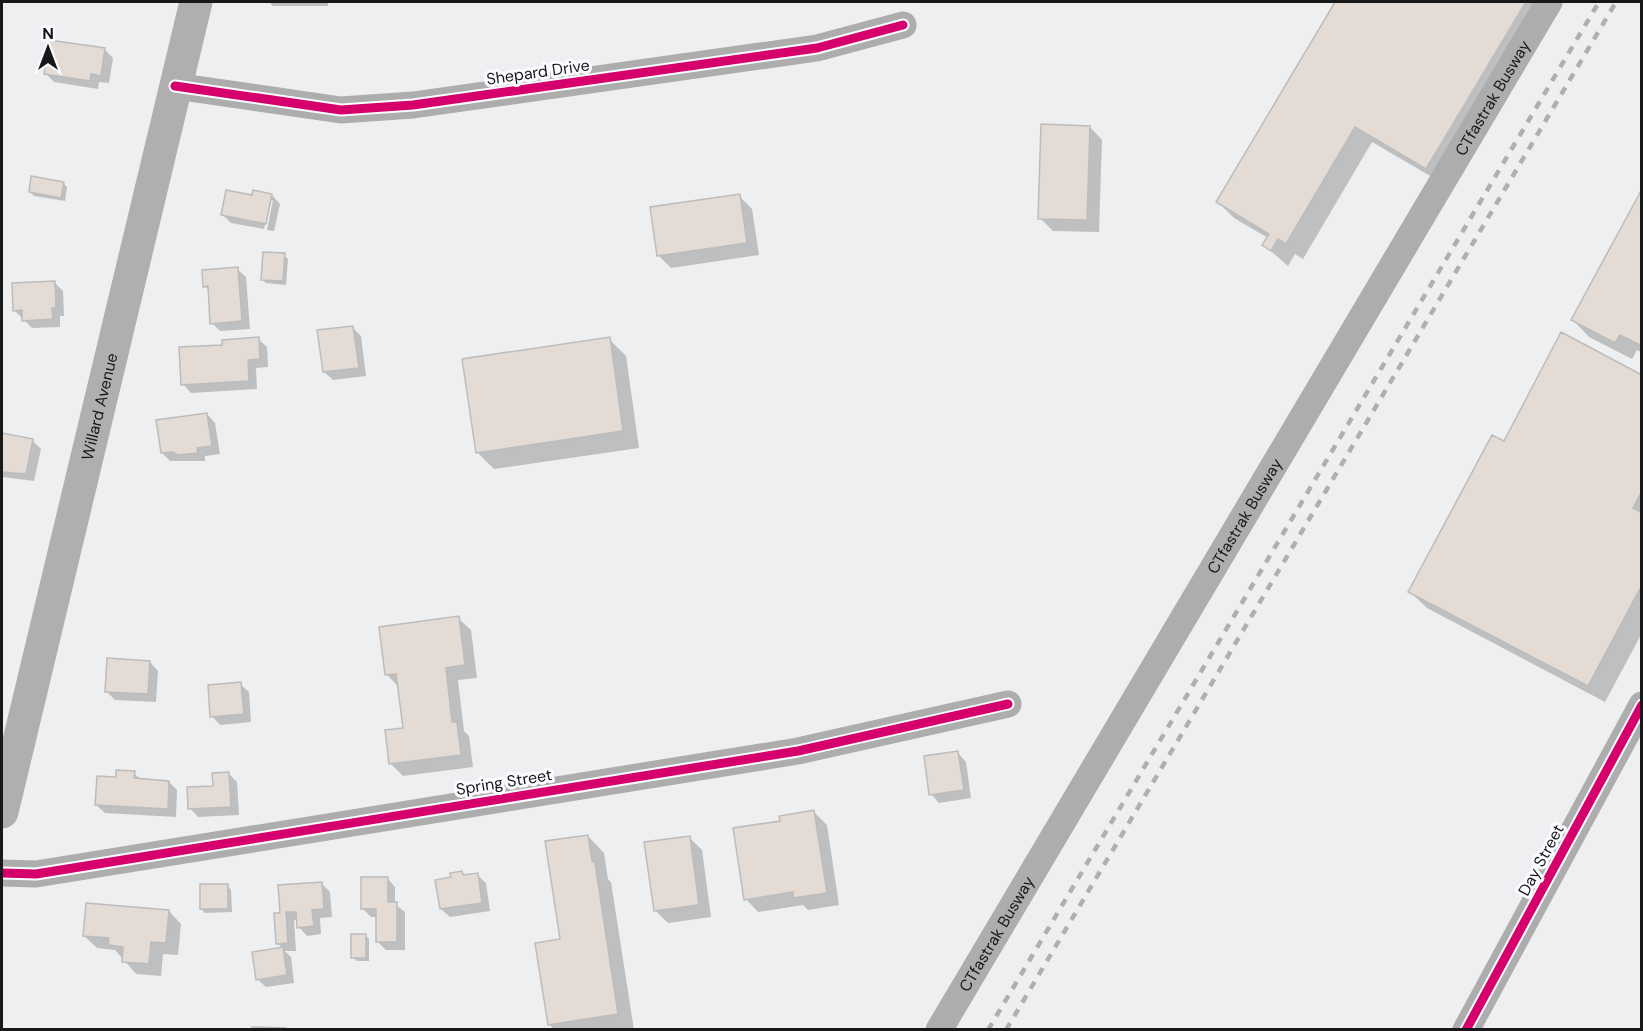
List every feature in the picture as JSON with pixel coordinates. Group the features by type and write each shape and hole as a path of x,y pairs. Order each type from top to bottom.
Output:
{"main road":[{"name":"Willard Avenue","path":"2,812 196,2"}],"street":[{"name":"CTfastrak Busway","path":"939,1029 1549,2"},
{"name":"Shepard Drive","path":"175,86 341,110 413,105 817,48 903,25"},
{"name":"Spring Street","path":"2,873 36,874 798,752 1008,704"},
{"name":"Day Street","path":"1466,1029 1641,705"}],"building":[{"path":"1335,2 1526,2 1426,169 1355,127 1286,244 1278,239 1271,251 1262,245 1269,234 1216,202"},
{"path":"49,40 105,48 101,76 91,74 90,81 44,74"},
{"path":"1041,124 1090,126 1087,220 1038,219"},
{"path":"31,176 64,182 61,198 29,192"},
{"path":"1642,189 1642,346 1620,335 1615,343 1571,320"},
{"path":"226,190 252,195 253,190 272,194 266,224 221,215"},
{"path":"740,194 747,243 657,256 650,207"},
{"path":"263,252 285,253 283,281 261,280"},
{"path":"238,267 242,321 210,324 208,286 203,287 202,270"},
{"path":"55,281 56,308 52,308 53,319 22,321 22,310 13,311 12,283"},
{"path":"353,326 359,368 323,372 317,330"},
{"path":"1561,332 1642,375 1642,491 1633,508 1642,513 1642,585 1588,686 1408,592 1492,435 1504,441"},
{"path":"259,337 260,359 248,360 249,381 181,385 179,347 222,345 222,340"},
{"path":"610,337 623,431 476,453 462,359"},
{"path":"207,413 212,446 197,448 198,453 178,455 173,452 161,453 156,420"},
{"path":"2,433 33,439 26,474 2,472"},
{"path":"459,616 465,665 446,668 452,722 457,722 461,755 389,764 385,730 403,728 396,674 385,675 379,627"},
{"path":"107,658 150,661 148,694 105,692"},
{"path":"241,682 244,714 210,717 208,685"},
{"path":"958,751 964,790 929,795 924,756"},
{"path":"116,770 135,771 134,778 169,781 168,809 95,805 97,776 116,777"},
{"path":"229,772 231,807 188,809 187,787 213,786 212,773"},
{"path":"814,810 827,893 793,898 793,892 744,900 733,828 780,821 779,816"},
{"path":"588,835 592,861 595,863 618,1014 548,1025 535,943 560,939 545,841"},
{"path":"690,836 699,905 654,911 644,842"},
{"path":"462,871 463,875 478,873 482,903 440,909 435,880 451,877 450,873"},
{"path":"361,877 388,877 388,902 397,902 397,942 376,942 376,909 361,909"},
{"path":"322,882 324,909 312,910 314,926 297,928 296,912 286,912 288,943 276,944 274,913 280,913 278,885"},
{"path":"200,884 228,884 228,909 200,909"},
{"path":"86,903 169,910 166,943 151,942 149,964 122,962 123,947 108,945 109,938 83,936"},
{"path":"351,934 366,934 366,958 351,958"},
{"path":"283,947 287,975 256,980 252,952"},
{"path":"252,1027 286,1028 286,1030 252,1030"}],"railway":[{"path":"988,1030 1599,2"},
{"path":"1006,1030 1616,2"}],"cycle path":[{"path":"175,86 341,110 413,105 817,48 903,25"},
{"path":"2,873 36,874 798,751 1008,704"},
{"path":"1466,1030 1642,705"}]}
